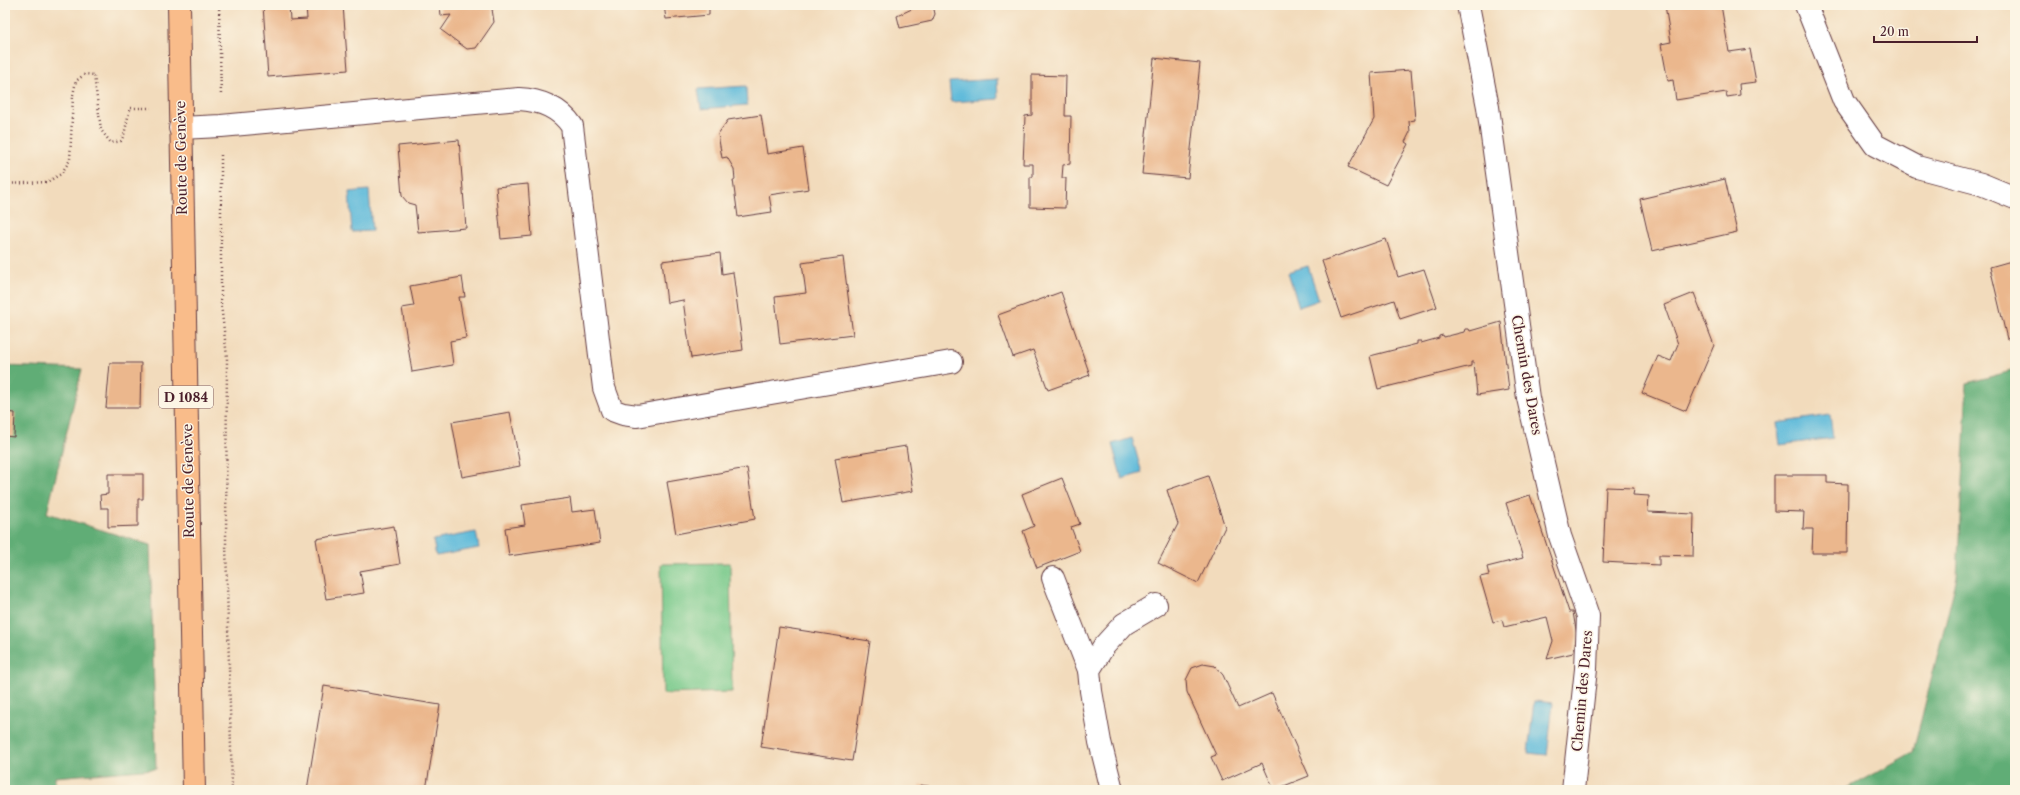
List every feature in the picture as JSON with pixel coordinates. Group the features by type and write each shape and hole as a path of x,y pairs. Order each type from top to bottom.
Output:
{"main road":[{"name":"Route de Genève","path":"179,5 180,128 194,790"}],"street":[{"name":"Chemin des Dares","path":"1468,5 1488,107 1528,398 1560,536 1588,616 1586,668 1573,790"},
{"path":"1806,5 1844,101 1875,145 1917,167 1981,184 2015,198"},
{"path":"180,128 221,126 519,99 542,103 554,108 572,126 604,388 612,410 623,414 637,416 951,362"},
{"path":"1053,578 1089,670 1100,742 1112,790"},
{"path":"1089,670 1104,646 1124,624 1156,605"}],"path":[{"path":"219,5 222,304 227,357 226,542 232,790"},
{"path":"5,184 47,182 61,174 70,160 73,95 76,82 85,74 94,75 102,130 111,143 121,141 124,135 130,108 152,108"}],"green space":[{"path":"5,366 82,369 47,513 150,545 156,769 55,777 55,790 5,790"},
{"path":"2015,370 2015,790 1844,790 1913,752 1957,577 1967,383"},
{"path":"730,563 732,692 663,694 661,564"}],"water":[{"path":"997,79 998,99 951,102 949,82"},
{"path":"746,86 747,105 701,109 698,89"},
{"path":"369,190 372,231 352,232 349,192"},
{"path":"1308,266 1319,300 1299,307 1288,272"},
{"path":"1830,415 1833,438 1780,445 1777,423"},
{"path":"1132,438 1142,473 1122,479 1112,444"},
{"path":"476,532 479,548 436,556 433,540"},
{"path":"1534,701 1553,703 1547,755 1528,753"}],"building":[{"path":"263,5 289,5 290,20 307,19 306,5 343,5 348,70 268,77"},
{"path":"440,5 502,5 502,7 492,9 494,22 476,48 467,49 441,30 451,15 441,16"},
{"path":"664,5 709,5 709,15 666,19"},
{"path":"920,5 933,5 935,14 932,21 900,28 897,16"},
{"path":"1665,5 1721,5 1729,52 1750,49 1756,82 1739,84 1740,95 1727,97 1726,92 1676,100 1673,80 1668,81 1661,44 1671,42"},
{"path":"1154,58 1200,63 1188,178 1142,174"},
{"path":"1411,70 1415,120 1409,121 1410,132 1405,142 1408,144 1386,185 1348,167 1374,119 1371,73"},
{"path":"1032,75 1066,76 1065,116 1071,116 1070,164 1063,165 1062,178 1066,178 1065,208 1030,207 1030,177 1033,177 1033,164 1023,164 1025,116 1032,115"},
{"path":"761,115 767,154 803,148 809,189 769,195 772,212 738,217 733,180 735,180 734,169 727,157 722,158 718,134 728,120"},
{"path":"459,140 466,228 418,232 415,205 408,203 402,196 398,146"},
{"path":"1725,179 1737,232 1652,251 1640,199"},
{"path":"528,184 532,236 501,239 496,187"},
{"path":"1386,239 1398,277 1424,269 1437,307 1400,319 1394,300 1341,318 1322,261"},
{"path":"720,253 722,274 733,272 743,350 691,358 683,300 667,303 662,261"},
{"path":"843,257 853,335 780,344 775,297 806,293 802,263"},
{"path":"2015,260 2015,337 2007,339 1990,267"},
{"path":"462,277 465,297 459,297 466,338 450,341 453,365 412,372 402,308 414,306 410,286"},
{"path":"1061,292 1090,375 1048,390 1033,350 1013,357 998,315"},
{"path":"1694,293 1714,345 1686,411 1642,393 1658,356 1671,361 1678,344 1664,305"},
{"path":"1501,322 1509,390 1477,395 1474,362 1471,362 1471,366 1378,389 1370,356 1417,344 1417,341 1421,341 1421,343 1439,338 1439,336 1443,335 1444,337 1464,332 1465,329 1469,329 1470,331"},
{"path":"110,363 141,363 140,408 106,408"},
{"path":"5,412 15,413 14,437 5,436"},
{"path":"510,412 520,466 462,477 452,422"},
{"path":"906,446 913,491 843,503 835,458"},
{"path":"747,468 755,519 676,534 667,482"},
{"path":"108,474 143,474 143,499 138,499 138,526 108,527 108,508 101,508 100,495 108,494"},
{"path":"1774,475 1827,475 1827,483 1848,484 1847,553 1812,553 1813,529 1803,529 1804,512 1774,511"},
{"path":"1208,476 1225,527 1198,583 1158,563 1178,524 1167,490"},
{"path":"1062,478 1080,524 1071,527 1080,551 1037,568 1023,531 1034,526 1022,494"},
{"path":"1606,487 1634,488 1633,495 1649,496 1648,512 1694,514 1693,556 1659,555 1659,565 1603,562"},
{"path":"1530,495 1569,612 1573,612 1577,636 1573,653 1547,659 1553,641 1547,617 1504,627 1502,620 1493,622 1480,577 1489,575 1487,567 1523,558 1506,503"},
{"path":"570,498 572,512 595,509 600,543 509,556 505,528 525,525 522,505"},
{"path":"394,526 400,564 360,571 364,593 326,599 316,539"},
{"path":"779,627 870,641 852,761 761,747"},
{"path":"1203,664 1215,666 1223,675 1238,708 1272,693 1309,776 1274,790 1262,763 1222,781 1211,757 1216,755 1187,692 1186,680 1192,668"},
{"path":"324,686 440,705 426,790 307,790"},
{"path":"920,785 951,789 951,790 919,790"}]}
